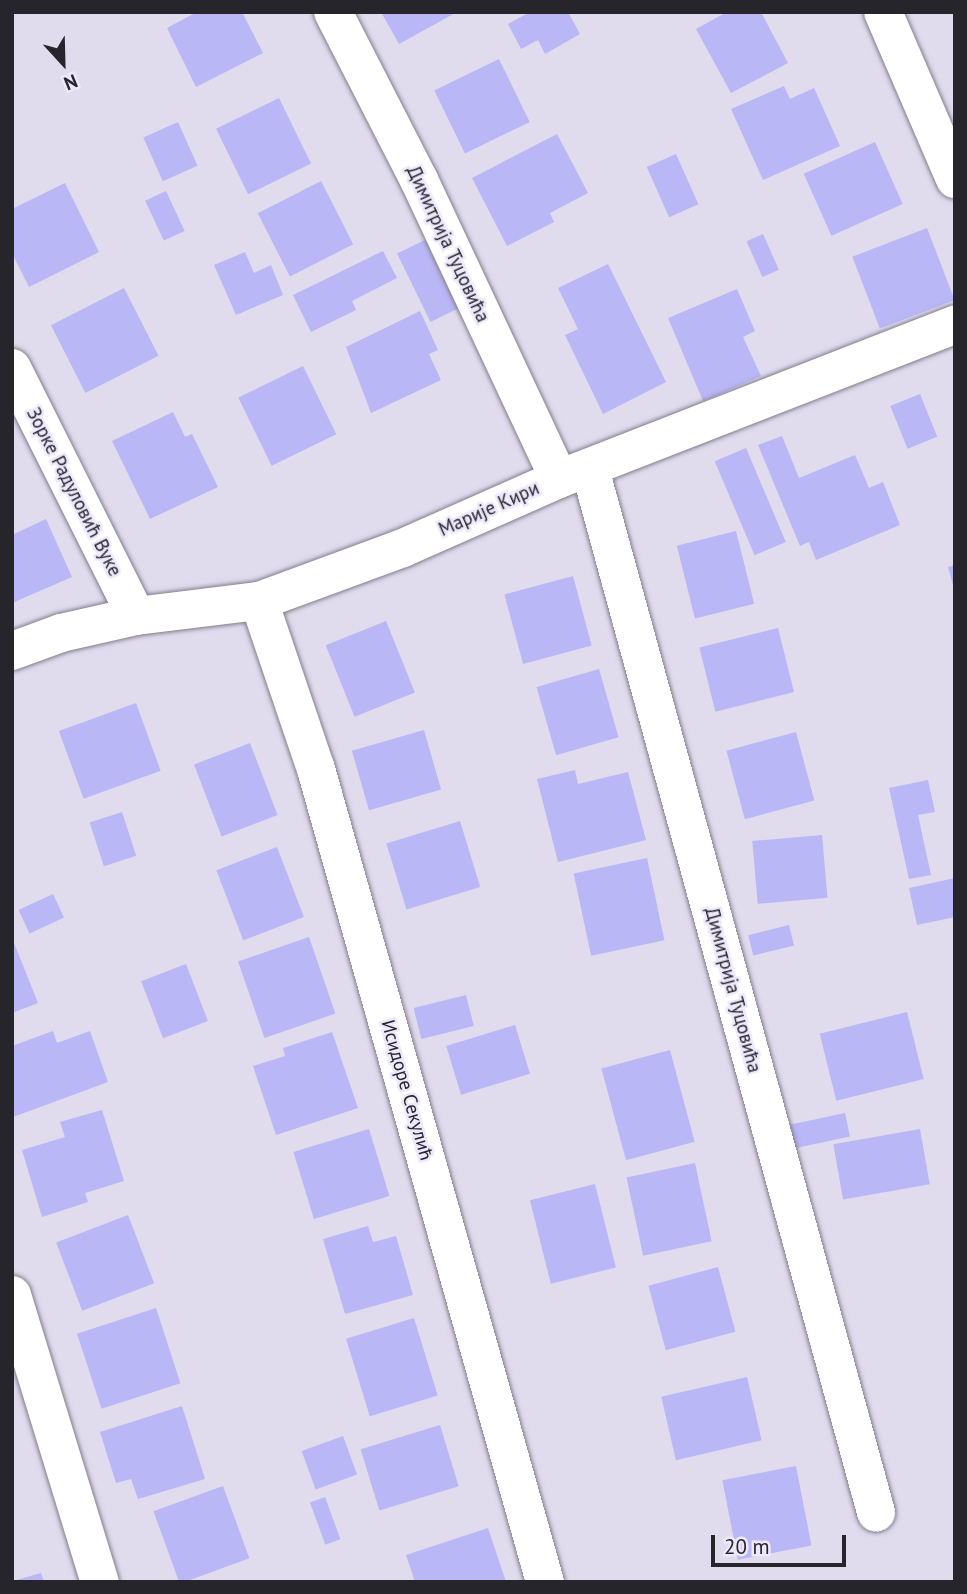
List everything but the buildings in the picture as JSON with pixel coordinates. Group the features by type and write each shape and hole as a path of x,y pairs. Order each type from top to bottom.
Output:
{"street":[{"name":"Димитрија Туцовића","path":"333,12 575,474 876,1512"},
{"path":"883,12 955,179"},
{"name":"Марије Кири","path":"12,651 61,633 136,616 259,601 403,548 575,474 955,325"},
{"name":"Зорке Радуловић Вуке","path":"12,368 136,616"},
{"name":"Исидоре Секулић","path":"259,601 316,769 545,1582"},
{"path":"12,1295 100,1582"}]}
